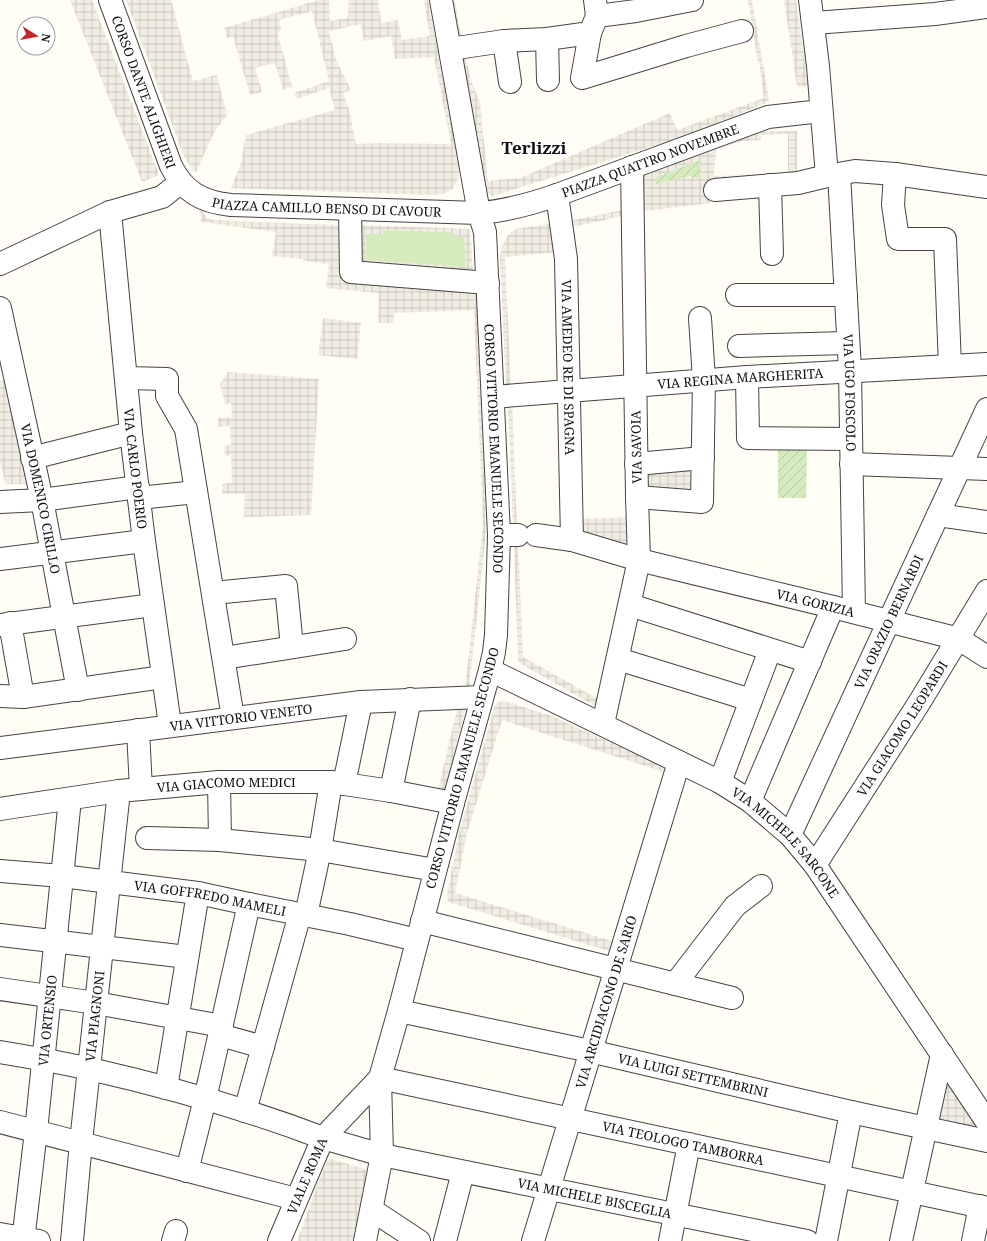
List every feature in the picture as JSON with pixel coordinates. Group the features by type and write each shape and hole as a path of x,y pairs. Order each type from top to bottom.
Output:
{"street":[{"name":"CORSO DANTE ALIGHIERI","path":"110,0 171,166 181,182"},
{"name":"CORSO VITTORIO EMANUELE SECONDO","path":"382,1155 380,1078 490,670 496,635 518,535 493,397 485,232 479,213 441,0"},
{"path":"450,49 504,41 547,39 594,16 636,11 692,0"},
{"name":"VIA UGO FOSCOLO","path":"810,0 814,23 821,111 833,175 846,295 850,370 851,464 844,609"},
{"path":"814,23 934,7 987,7"},
{"path":"594,16 582,78 686,46 742,31"},
{"path":"547,39 548,80"},
{"path":"504,41 510,82"},
{"name":"PIAZZA QUATTRO NOVEMBRE","path":"479,213 498,212 525,206 768,117 821,111"},
{"name":"VIA SAVOIA","path":"603,724 639,560 636,464 632,167"},
{"path":"715,190 798,183 856,171 895,174 987,187"},
{"path":"895,174 893,206 898,239 945,239 950,366"},
{"name":"PIAZZA CAMILLO BENSO DI CAVOUR","path":"181,182 188,190 197,196 219,204 479,213"},
{"path":"0,264 110,212 162,197 181,182"},
{"path":"770,185 772,254"},
{"name":"VIA AMEDEO RE DI SPAGNA","path":"557,195 566,259 572,540"},
{"path":"350,209 351,272 488,283"},
{"name":"VIA CARLO POERIO","path":"110,212 138,492 170,725"},
{"path":"737,295 846,295"},
{"name":"VIA DOMENICO CIRILLO","path":"0,308 42,500 78,690"},
{"path":"637,497 702,502 704,380 700,318"},
{"path":"739,346 848,343"},
{"name":"VIA REGINA MARGHERITA","path":"493,397 635,385 850,370 987,364"},
{"path":"747,377 748,438 851,439"},
{"path":"126,378 168,379 167,396 186,429 233,718"},
{"name":"VIA ORAZIO BERNARDI","path":"790,835 987,409"},
{"path":"32,458 132,433"},
{"path":"636,464 703,458"},
{"path":"851,464 987,469"},
{"path":"0,502 138,492 196,492"},
{"path":"938,515 987,522"},
{"name":"VIA GORIZIA","path":"518,535 572,540 639,560 844,609 958,639 987,657"},
{"path":"0,559 144,541"},
{"path":"213,593 286,586 292,647"},
{"name":"VIA GIACOMO LEOPARDI","path":"815,865 987,591"},
{"path":"23,697 5,624 153,605"},
{"path":"630,605 810,662"},
{"path":"750,801 810,662 844,609"},
{"path":"224,658 344,639"},
{"path":"720,782 770,650"},
{"path":"618,659 751,700"},
{"name":"VIA MICHELE SARCONE","path":"490,670 720,782 750,801 790,835 815,865 987,1122"},
{"path":"0,696 23,697 163,677"},
{"name":"VIA VITTORIO VENETO","path":"0,748 170,725 361,702 482,697"},
{"path":"392,791 410,699"},
{"path":"246,1111 263,1047 303,914 361,702"},
{"path":"138,730 141,789"},
{"name":"VIA ARCIDIACONO DE SARIO","path":"533,1241 679,762"},
{"path":"219,782 220,840"},
{"name":"VIA GIACOMO MEDICI","path":"0,809 119,791 219,782 338,783 392,791 453,803"},
{"name":"VIA PIAGNONI","path":"72,1241 81,1142 119,791"},
{"name":"VIA ORTENSIO","path":"28,1240 36,1131 70,799"},
{"path":"147,838 220,840 320,850 435,870"},
{"name":"VIA GOFFREDO MAMELI","path":"0,871 62,876 198,893 303,914 420,930 616,969 732,998"},
{"path":"675,984 735,906 761,886"},
{"path":"166,1088 198,893"},
{"path":"187,1171 205,1099 249,904"},
{"path":"0,935 187,957"},
{"path":"0,989 177,1017 221,1030 263,1047"},
{"name":"VIA LUIGI SETTEMBRINI","path":"399,1010 590,1051 851,1112 987,1141"},
{"path":"0,1052 89,1069 166,1088 246,1111 323,1138"},
{"path":"901,1241 942,1054"},
{"name":"CORSO VITTORIO EMANUELE SECONDO","path":"323,1138 380,1078"},
{"name":"VIA TEOLOGO TAMBORRA","path":"380,1078 984,1207"},
{"path":"826,1241 851,1112"},
{"path":"0,1122 296,1199"},
{"name":"VIALE ROMA","path":"279,1241 323,1138 382,1155"},
{"path":"670,1241 690,1144"},
{"path":"365,1241 382,1155"},
{"name":"VIA MICHELE BISCEGLIA","path":"382,1155 807,1241"},
{"path":"445,1241 463,1172"},
{"path":"973,1241 984,1207"},
{"path":"372,1210 419,1241"},
{"path":"0,1234 28,1240"}],"green space":[{"path":"700,160 701,177 692,179 691,176 656,184 656,177"},
{"path":"383,230 451,232 451,236 465,237 466,268 365,260 366,234 382,234"},
{"path":"807,448 806,498 778,498 778,450"}],"shaded area":[{"path":"70,0 92,0 159,175 142,182"},
{"path":"126,0 171,0 193,81 217,75 227,115 214,133 196,172 193,171 183,154"},
{"path":"319,0 329,0 330,21 348,18 349,0 378,0 381,23 398,20 402,40 430,36 424,0 428,0 460,169 458,179 454,187 450,191 442,194 431,195 231,188 241,163 246,135 335,110 329,88 296,99 294,93 329,81 312,11 279,20 281,29 278,34 292,87 283,90 275,63 255,68 262,92 250,95 233,36 227,38 224,28","holes":["361,24 364,41 391,36 395,59 434,57 451,144 356,144 349,109 343,93 351,90 336,60 329,31"]},
{"path":"453,0 455,0 462,44 472,83 480,103 488,181 520,178 670,113 677,130 764,98 748,0 752,0 769,100 764,104 679,138 493,196 487,193 460,48"},
{"path":"784,0 796,0 808,83 807,86 797,86"},
{"path":"797,131 797,178 715,190 716,202 639,212 641,180 645,174 717,146 761,132","holes":["788,134 788,174 714,176 716,149 743,141 761,140 761,135","700,160 701,177 692,179 692,176 656,184 656,177"]},
{"path":"200,209 207,218 212,220 338,225 341,232 341,278 344,280 477,292 486,532 469,689 465,690 483,524 474,310 394,313 394,323 378,323 379,293 326,288 329,264 272,256 276,232 201,222"},
{"path":"623,210 627,215 568,228 569,221"},
{"path":"555,223 559,252 505,257 511,388 506,388 500,257 502,246 506,238 516,229"},
{"path":"360,226 470,229 473,269 472,271 361,264","holes":["383,230 451,232 451,236 464,237 466,267 365,260 366,234 383,234"]},
{"path":"323,318 361,323 357,359 318,355"},
{"path":"228,372 319,379 311,515 244,517 245,494 222,494 222,484 232,483 231,455 225,456 224,446 231,445 230,426 218,427 218,418 232,417 231,403 225,404 220,384"},
{"path":"9,379 29,484 7,484 5,482 0,462 0,381"},
{"path":"512,401 517,528 513,527 508,402"},
{"path":"703,458 702,502 637,497 636,464"},
{"path":"638,517 639,560 572,540 572,519"},
{"path":"518,542 523,657 602,701 597,707 518,661 514,544"},
{"path":"504,701 552,716 669,769 668,773 664,772 502,720 467,833 455,893 612,941 609,951 448,902 447,895 459,833 495,705 498,702"},
{"path":"458,705 465,709 445,791 437,794"},
{"path":"944,1066 987,1131 932,1124"},
{"path":"331,1159 368,1170 369,1173 354,1241 297,1241 319,1180 328,1160"}],"district":[{"name":"Terlizzi","path":"534,147"}]}
